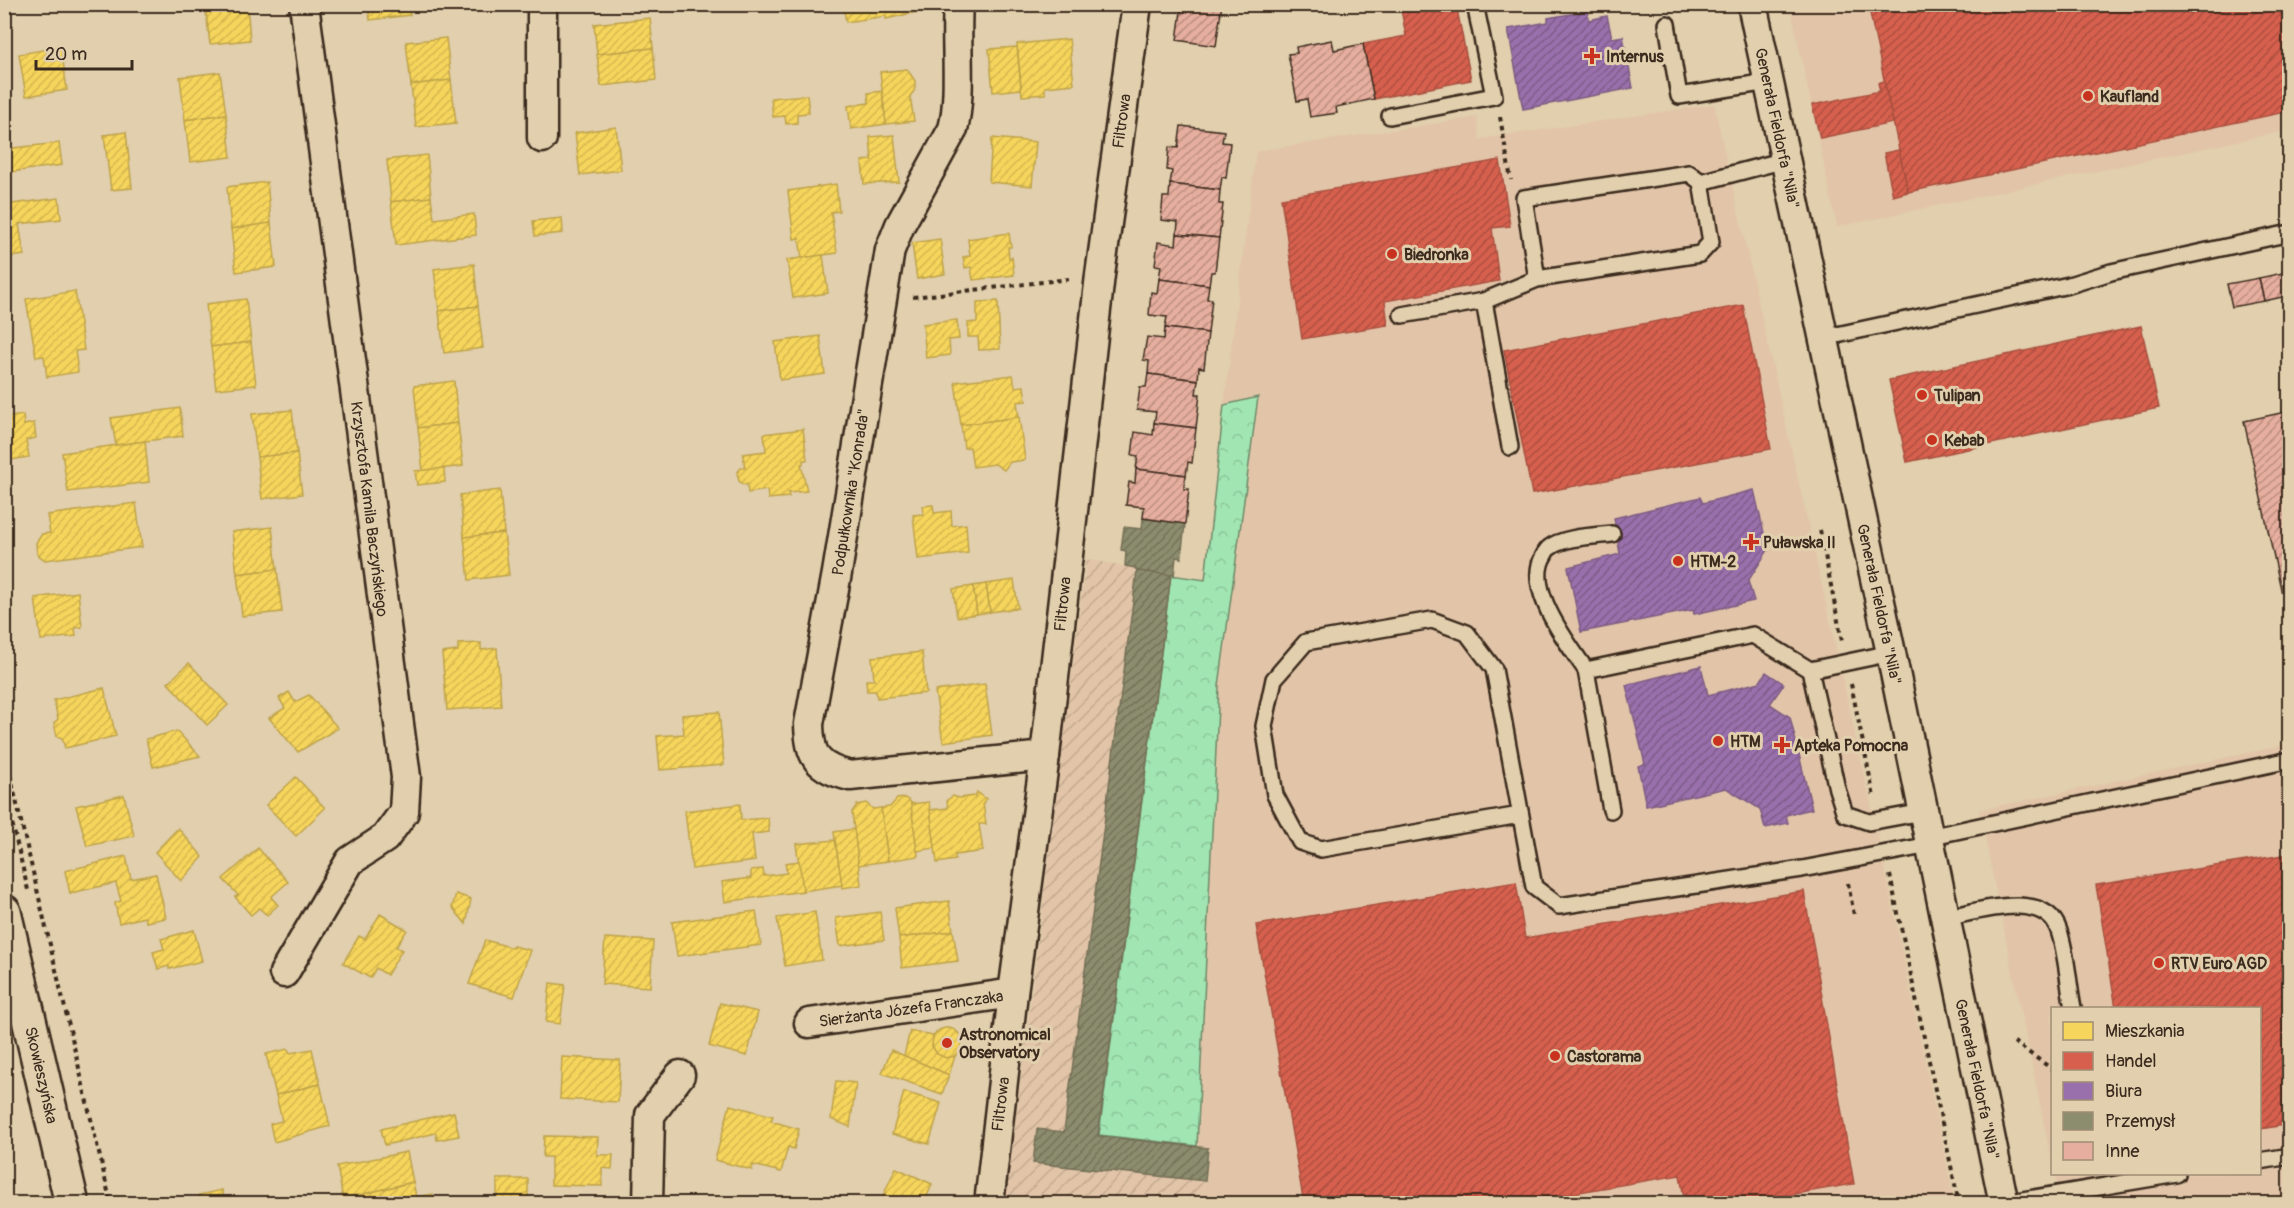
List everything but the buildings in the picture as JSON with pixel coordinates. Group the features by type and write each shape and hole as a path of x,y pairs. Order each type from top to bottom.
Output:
{"street":[{"name":"Krzysztofa Kamila Baczyńskiego","path":"284,973 350,861 385,838 404,812 406,777 304,4"},
{"path":"542,138 543,4"},
{"name":"Podpułkownika \"Konrada\"","path":"958,4 955,36 957,113 952,129 900,225 890,250 837,573 809,724 809,745 818,762 831,771 849,776 1045,756"},
{"name":"Filtrowa","path":"989,1203 1013,993 1045,756 1100,275 1137,4"},
{"name":"Generała Fieldorfa \"Nila\"","path":"1752,4 1891,653 2004,1203"},
{"name":"Skowieszyńska","path":"4,912 61,1199"},
{"name":"Sierżanta Józefa Franczaka","path":"809,1023 1013,993"},
{"path":"648,1203 650,1115 680,1075"}],"lane":[{"path":"1390,116 1494,96 1475,4"},
{"path":"1666,24 1679,96 1768,82"},
{"path":"1701,182 1785,160"},
{"path":"1402,315 1484,301 1537,279 1700,254 1711,242 1701,182 1689,173 1524,198 1537,279"},
{"path":"1823,338 2069,285 2111,272 2289,233"},
{"path":"1484,301 1510,447"},
{"path":"1611,810 1586,670 1560,632 1542,593 1537,570 1548,548 1563,541 1612,534"},
{"path":"1520,815 1321,849 1300,842 1275,795 1264,726 1274,679 1306,642 1432,620 1467,633 1494,669 1534,887 1558,906 1844,862 1927,831 2289,760"},
{"path":"1586,670 1753,635 1810,670 1891,653"},
{"path":"1810,670 1837,789 1845,814 1869,822 1927,831"},
{"path":"1945,918 2012,905 2033,907 2047,913 2058,929 2073,1007"},
{"path":"2261,1161 2289,1156"},
{"path":"2004,1203 2100,1179 2151,1175"}],"path":[{"path":"1502,125 1513,191 1524,198"},
{"path":"882,301 1100,275"},
{"path":"4,749 111,1203"},
{"path":"1844,862 1854,915"},
{"path":"2014,1042 2051,1068"},
{"path":"16,1203 61,1199"}],"shaded area":[{"name":"Kaufland","path":"1790,5 2289,5 2289,130 1837,227"},
{"path":"1714,104 1877,831 1955,1203 1202,1203 1209,1148 1197,1146 1219,686 1258,397 1224,405 1256,151 1477,117 1480,139"},
{"path":"1086,559 1171,575 1099,1135 1209,1148 1202,1203 1005,1204"},
{"path":"2289,744 2289,1203 2061,1203 2055,1175 2261,1175 2261,1007 2051,1007 2051,1158 1979,810"}],"green space":[{"path":"1258,397 1219,686 1197,1146 1099,1135 1171,575 1205,580 1224,405"}],"place":[{"name":"Internus","path":"1592,56"},
{"name":"Kaufland","path":"2088,96"},
{"name":"Biedronka","path":"1392,254"},
{"name":"Tulipan","path":"1922,395"},
{"name":"Kebab","path":"1932,440"},
{"name":"Puławska II","path":"1751,542"},
{"name":"HTM-2","path":"1678,561"},
{"name":"HTM","path":"1718,741"},
{"name":"Apteka Pomocna","path":"1782,745"},
{"name":"RTV Euro AGD","path":"2159,963"},
{"name":"Astronomical Observatory","path":"947,1043"},
{"name":"Castorama","path":"1555,1056"}]}
